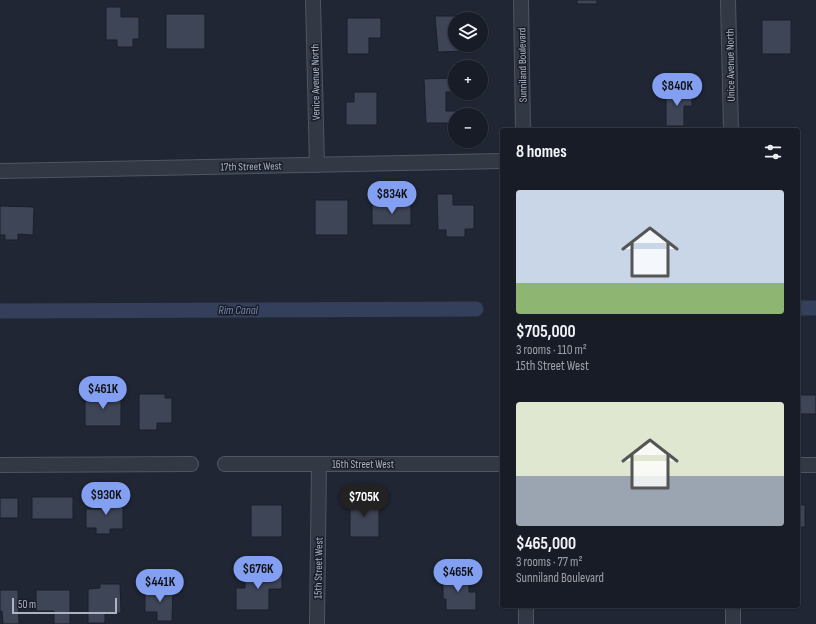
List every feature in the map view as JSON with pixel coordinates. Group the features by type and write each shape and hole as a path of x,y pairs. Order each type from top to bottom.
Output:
{"street":[{"name":"Venice Avenue North","path":"313,0 317,165"},
{"name":"Sunniland Boulevard","path":"521,0 524,128"},
{"name":"Unice Avenue North","path":"728,0 731,128"},
{"name":"17th Street West","path":"0,170 500,161"},
{"path":"0,465 191,464"},
{"name":"16th Street West","path":"225,464 500,464"},
{"name":"15th Street West","path":"317,624 319,464"},
{"path":"800,465 816,465"},
{"path":"526,608 526,624"},
{"path":"733,608 733,624"}],"building":[{"path":"577,0 597,0 597,4 577,4"},
{"path":"106,7 121,7 121,17 139,17 139,39 133,39 133,47 117,47 117,40 106,40"},
{"path":"166,14 205,14 205,49 166,49"},
{"path":"435,16 448,16 448,52 438,52"},
{"path":"347,18 381,18 381,38 369,38 369,54 347,54"},
{"path":"762,20 791,20 791,54 762,54"},
{"path":"448,78 446,111 448,111 448,123 426,123 424,79"},
{"path":"666,91 692,91 692,106 684,106 684,126 666,126"},
{"path":"354,92 377,92 377,125 346,125 346,102 354,102"},
{"path":"437,194 453,194 453,205 474,205 474,229 465,229 465,237 446,237 446,230 438,230"},
{"path":"315,200 348,200 348,235 315,235"},
{"path":"372,205 411,205 411,225 372,225"},
{"path":"0,206 34,207 33,235 18,234 18,240 5,240 5,235 0,235"},
{"path":"85,393 121,393 121,426 85,426"},
{"path":"139,394 165,394 165,398 172,398 172,423 157,423 157,430 139,430"},
{"path":"800,395 816,395 816,414 800,414"},
{"path":"32,497 73,497 73,519 32,519"},
{"path":"350,497 369,497 369,505 379,505 379,537 350,537"},
{"path":"0,498 18,498 18,518 0,518"},
{"path":"103,498 123,498 123,529 110,529 110,534 96,534 96,528 86,528 86,509 103,509"},
{"path":"251,505 282,505 282,537 251,537"},
{"path":"800,505 805,505 805,527 800,527"},
{"path":"245,572 282,572 282,589 269,589 269,610 236,610 236,588 245,588"},
{"path":"443,575 469,575 469,592 476,592 476,610 446,610 446,599 443,599"},
{"path":"100,584 120,584 121,613 105,613 105,623 88,623 88,589 100,588"},
{"path":"145,588 173,588 172,621 157,621 157,612 145,612"},
{"path":"0,590 18,590 19,624 3,624 2,611 0,611"},
{"path":"36,590 70,590 70,624 54,624 54,611 36,611"}],"waterway":[{"name":"Rim Canal","path":"800,308 816,308"},
{"name":"Rim Canal","path":"0,311 476,309"}]}
